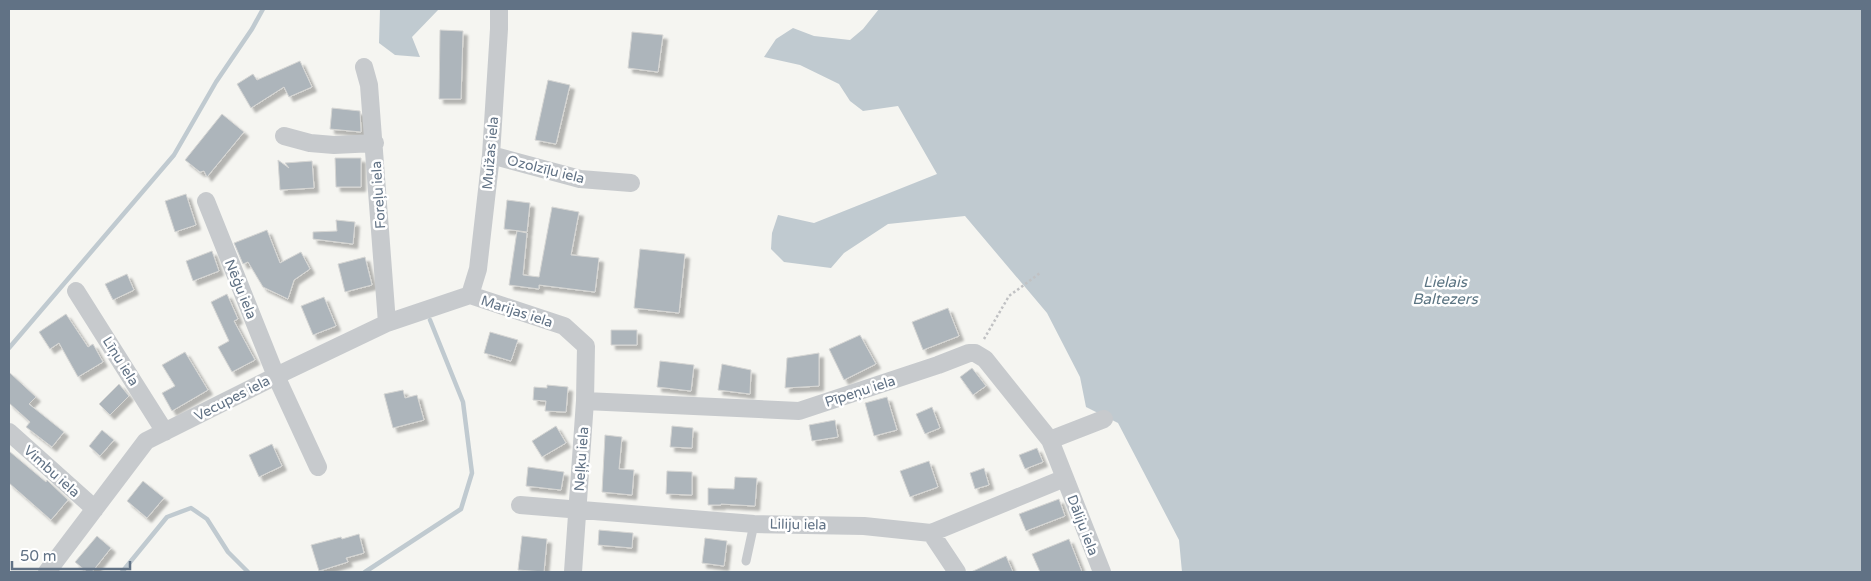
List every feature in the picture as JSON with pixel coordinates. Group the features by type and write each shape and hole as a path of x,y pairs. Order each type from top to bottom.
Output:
{"street":[{"name":"Muižas iela","path":"470,295 478,268 491,155 499,9"},
{"name":"Foreļu iela","path":"364,67 370,85 387,324"},
{"path":"284,136 310,143 334,145 375,143"},
{"name":"Ozolzīļu iela","path":"491,155 580,179 631,183"},
{"name":"Nēģu iela","path":"206,201 276,376 318,467"},
{"name":"Līņu iela","path":"76,291 165,432"},
{"name":"Vecupes iela","path":"48,572 146,441 276,376 387,324 470,295"},
{"name":"Marijas iela","path":"470,295 564,326 586,346"},
{"name":"Neļķu iela","path":"573,572 585,401 586,346"},
{"name":"Pīpeņu iela","path":"585,401 799,411 969,353 976,353"},
{"path":"976,353 985,359 1050,440 1065,478"},
{"path":"1050,440 1104,419"},
{"name":"Vimbu iela","path":"9,432 95,509"},
{"name":"Liliju iela","path":"520,505 754,524 864,526 930,533 1065,478"},
{"name":"Dāliju iela","path":"1065,478 1102,572"},
{"path":"930,533 957,572"}],"lane":[{"path":"746,561 754,524"}],"path":[{"path":"976,353 1010,296 1040,273"}],"water":[{"path":"380,9 439,9 412,37 420,57 395,55 379,43"},
{"name":"Lielais Baltezers","path":"879,9 1862,9 1862,572 1182,572 1179,540 1118,423 1086,407 1080,377 1047,313 965,216 888,224 844,253 831,268 784,262 771,249 772,233 778,215 814,223 937,174 898,106 863,111 850,101 839,84 800,65 764,57 776,39 793,28 814,36 850,40 863,29"}],"building":[{"path":"440,30 463,31 461,99 439,99"},
{"path":"632,32 663,35 658,72 628,68"},
{"path":"300,61 312,87 289,97 284,87 251,108 237,84 253,74 257,80"},
{"path":"548,80 570,85 556,144 535,140"},
{"path":"332,108 360,111 361,132 330,129"},
{"path":"222,114 244,132 207,177 204,171 200,172 185,160"},
{"path":"335,158 361,158 361,187 336,187"},
{"path":"278,160 289,168 285,163 312,161 314,188 280,190"},
{"path":"186,194 196,225 175,232 165,201"},
{"path":"507,200 530,203 527,232 504,229"},
{"path":"552,207 579,212 571,255 599,258 595,292 539,285 539,289 509,285 517,231 527,233 523,275 539,277"},
{"path":"336,220 355,222 353,244 313,239 313,232 337,231"},
{"path":"267,230 280,263 301,252 310,269 294,280 288,299 263,287 248,262 243,264 234,243"},
{"path":"640,249 685,254 679,313 634,308"},
{"path":"212,251 219,271 193,281 186,261"},
{"path":"365,257 372,285 345,292 338,264"},
{"path":"127,274 134,290 113,300 105,284"},
{"path":"227,294 238,319 234,321 255,360 232,372 218,347 229,341 211,302"},
{"path":"324,297 336,326 313,335 301,306"},
{"path":"948,308 959,336 923,350 912,322"},
{"path":"66,314 88,347 93,344 103,362 78,377 59,343 50,349 39,332"},
{"path":"611,330 637,330 637,345 611,345"},
{"path":"490,332 518,340 511,361 484,353"},
{"path":"860,335 876,364 844,380 829,349"},
{"path":"185,352 208,390 172,411 162,393 175,386 162,365"},
{"path":"819,353 819,386 785,388 787,358"},
{"path":"660,361 694,365 691,391 657,387"},
{"path":"722,364 751,370 750,394 718,390"},
{"path":"972,368 986,386 973,395 960,377"},
{"path":"9,372 36,397 29,404 64,432 52,447 26,427 30,422 9,403"},
{"path":"119,384 129,396 110,415 99,404"},
{"path":"547,385 568,387 566,412 545,411 546,401 533,400 534,387 547,388"},
{"path":"403,390 405,398 417,395 424,420 393,428 384,394"},
{"path":"887,397 897,430 874,436 865,403"},
{"path":"932,407 940,428 925,434 916,414"},
{"path":"835,420 838,437 812,441 809,425"},
{"path":"556,426 566,443 542,457 532,441"},
{"path":"672,426 693,428 692,448 670,447"},
{"path":"102,430 114,440 100,456 89,446"},
{"path":"605,435 622,437 619,469 634,470 632,495 602,492"},
{"path":"272,444 282,466 259,477 249,455"},
{"path":"1037,448 1043,462 1025,469 1019,455"},
{"path":"9,451 46,482 47,480 68,500 51,520 9,483"},
{"path":"929,461 938,487 910,497 900,471"},
{"path":"528,467 564,472 561,490 526,486"},
{"path":"984,468 989,485 975,489 970,473"},
{"path":"667,471 692,472 692,495 666,494"},
{"path":"735,477 757,478 755,506 708,505 708,488 734,489"},
{"path":"143,481 164,498 147,518 127,501"},
{"path":"1059,499 1065,516 1026,531 1019,514"},
{"path":"599,530 633,533 632,548 598,545"},
{"path":"359,534 364,553 346,558 348,562 319,571 311,545"},
{"path":"97,536 111,548 92,572 87,572 75,562"},
{"path":"522,536 547,539 544,572 518,570"},
{"path":"705,538 727,541 724,566 702,563"},
{"path":"1069,539 1082,572 1040,572 1032,554"},
{"path":"1006,556 1013,572 971,572"}],"waterway":[{"path":"9,348 174,155 216,82 252,29 263,9"},
{"path":"365,572 461,509 472,473 463,402 430,320"},
{"path":"122,572 167,517 191,508 207,519 228,552 248,572"}]}
